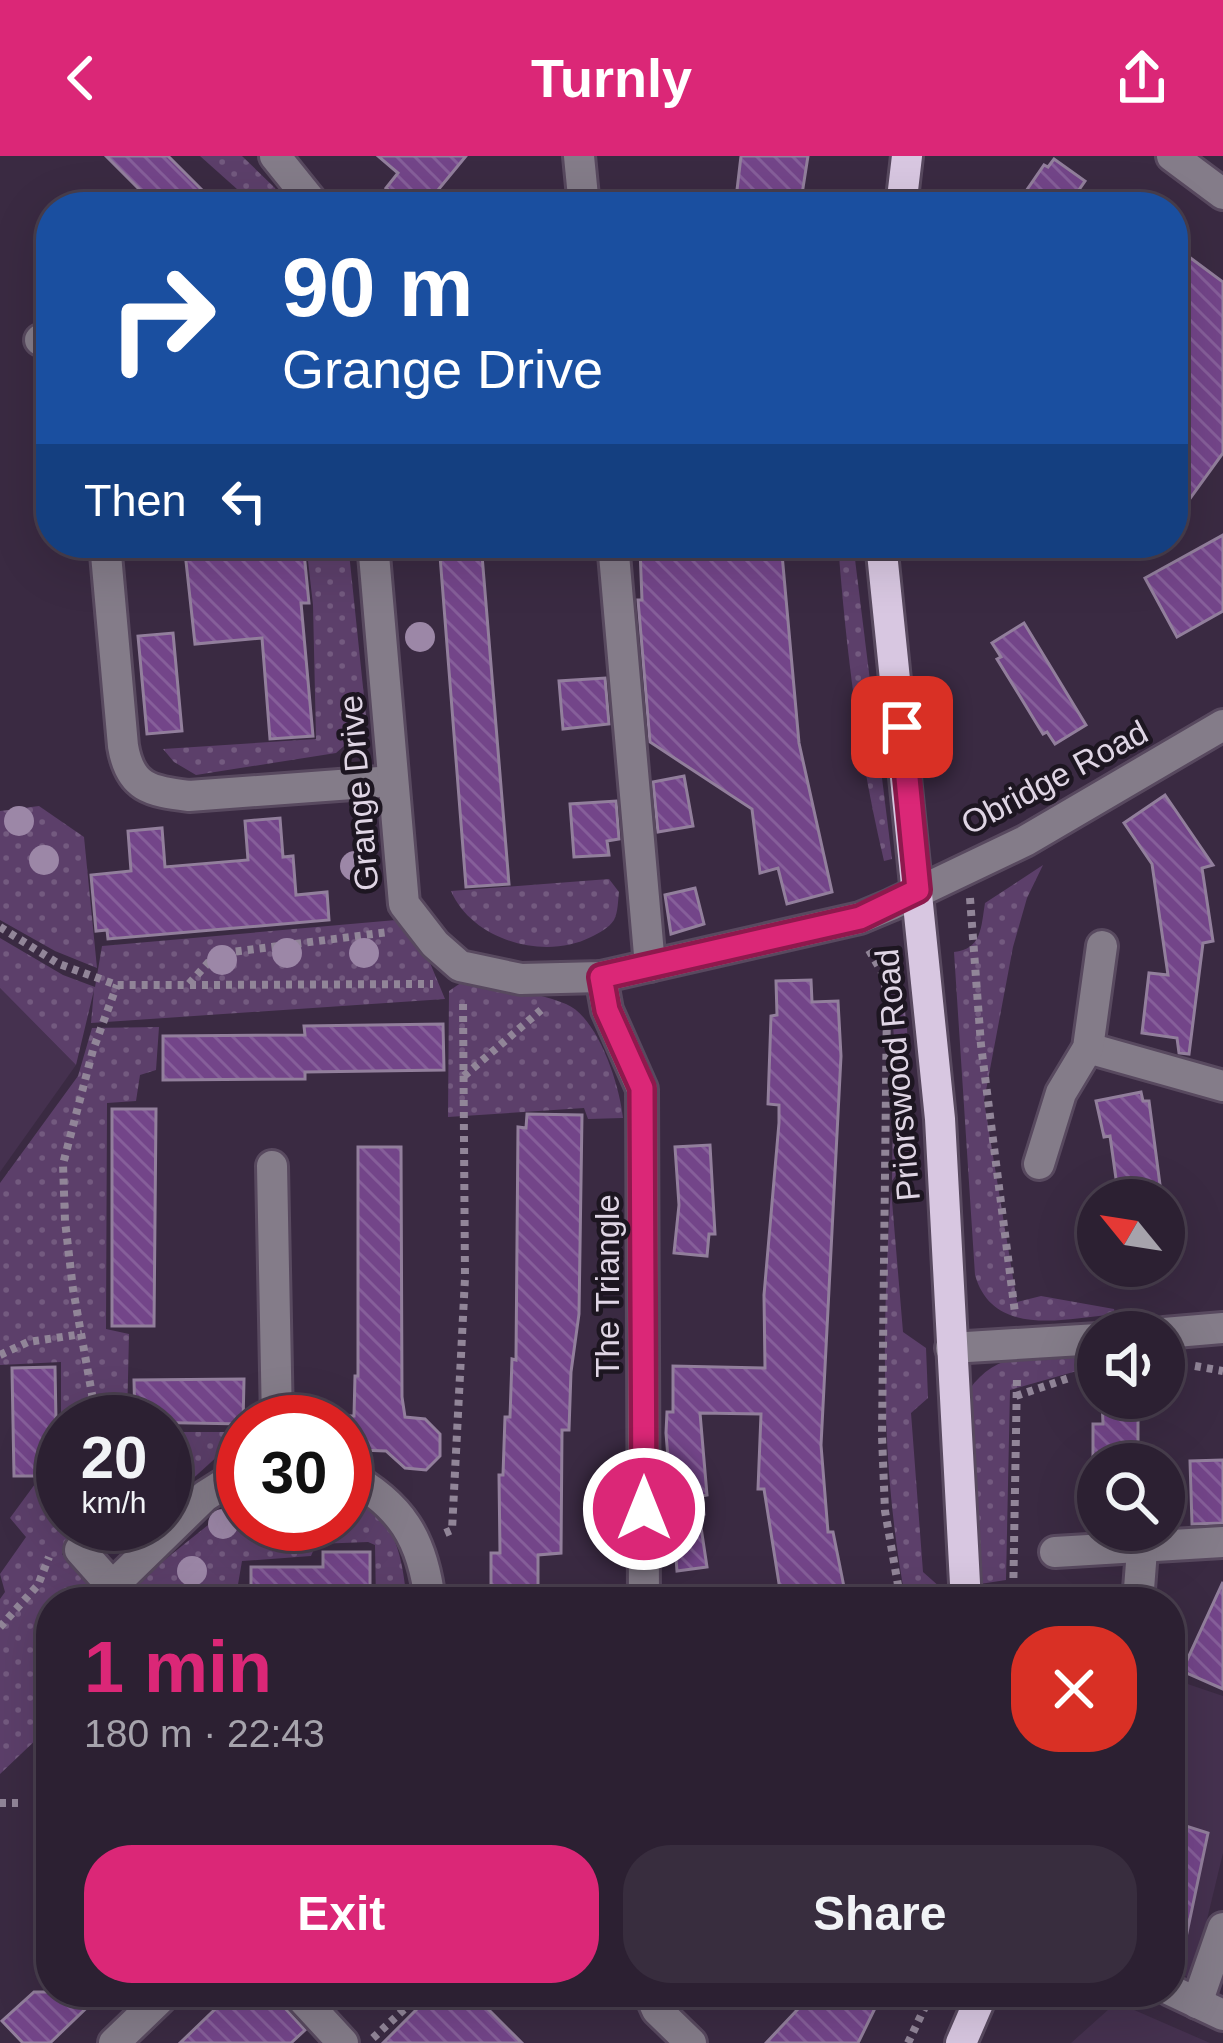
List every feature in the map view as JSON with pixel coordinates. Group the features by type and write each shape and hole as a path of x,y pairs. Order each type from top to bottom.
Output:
{"main road":[{"path":"903,192 907,156"},
{"name":"Priorswood Road","path":"883,558 940,1119 965,1587"},
{"path":"961,2043 976,2007"}],"street":[{"path":"275,156 304,192"},
{"path":"579,156 583,192"},
{"path":"1172,156 1223,194"},
{"path":"106,558 123,746 127,770 138,782 159,792 189,796 393,781"},
{"name":"Grange Drive","path":"374,558 404,904 460,966 521,979 590,978 860,918 918,890"},
{"path":"614,558 650,966"},
{"name":"Obridge Road","path":"918,890 1025,841 1223,725"},
{"path":"1039,1164 1061,1093 1088,1048 1102,946"},
{"name":"The Triangle","path":"590,978 642,1088 644,1587"},
{"path":"1088,1048 1223,1087"},
{"path":"272,1166 276,1395"},
{"path":"1185,1331 1223,1328"},
{"path":"951,1348 1077,1341"},
{"path":"111,1587 216,1490"},
{"path":"372,1490 402,1517 426,1570 428,1587"},
{"path":"1185,1546 1223,1542"},
{"path":"70,1551 98,1587"},
{"path":"1055,1552 1098,1551"},
{"path":"1139,1587 1142,1551"},
{"path":"1197,2003 1223,1928"},
{"path":"114,2043 151,2007"},
{"path":"310,2007 344,2043"},
{"path":"656,2007 691,2043"}],"path":[{"path":"964,867 973,913 981,1046 1017,1342 1013,1587"},
{"path":"860,918 870,956 884,976 887,1000 882,1436 885,1511 898,1587"},
{"path":"188,986 216,954 272,944 370,937 419,925"},
{"path":"0,926 59,964 117,985 418,986 451,982 463,998 465,1278 452,1530 416,1545"},
{"path":"464,1076 590,978"},
{"path":"92,1395 64,1221 63,1164 93,1049 117,985"},
{"path":"0,1355 28,1342 82,1334"},
{"path":"1016,1396 1077,1375"},
{"path":"36,1587 64,1551"},
{"path":"0,1627 36,1587"},
{"path":"0,1803 23,1803"},
{"path":"368,2043 407,2007"},
{"path":"908,2043 925,2007"}],"shaded area":[{"path":"200,156 242,156 277,192 240,192"},
{"path":"308,558 350,558 366,716 352,739 336,753 196,775 174,762 163,749 316,739"},
{"path":"839,558 855,558 892,859 884,861 867,782"},
{"path":"39,806 84,837 97,968 0,920 0,811"},
{"path":"1043,865 1027,898 1013,947 984,1101 1017,1302 1041,1296 1114,1311 1077,1311 1077,1318 1053,1320 1014,1316 984,1295 975,1275 954,952 975,942 985,903"},
{"path":"609,879 619,892 612,923 591,937 552,947 492,933 461,908 451,891"},
{"path":"396,920 428,958 445,999 91,1023 94,990 76,1065 0,988 0,938 63,975 95,987 102,946"},
{"path":"895,964 907,1029 914,1150 892,1181 894,1038 888,965"},
{"path":"465,980 542,996 578,1011 605,1054 623,1118 588,1119 584,1108 448,1117 449,991"},
{"path":"0,988 76,1065 0,1172"},
{"path":"159,1027 156,1070 140,1075 136,1101 107,1103 106,1329 129,1334 128,1395 61,1395 61,1362 0,1365 0,1183 78,1076 92,1028"},
{"path":"891,1189 903,1332 926,1348 928,1398 911,1413 923,1572 940,1587 904,1587 887,1448"},
{"path":"1077,1353 1077,1371 1010,1390 1006,1580 980,1584 969,1390 995,1366 1043,1354"},
{"path":"192,1432 216,1432 216,1458 192,1479"},
{"path":"35,1484 36,1551 65,1551 62,1554 92,1587 36,1587 36,1740 0,1774 0,1599 5,1592 0,1574 26,1537 10,1518"},
{"path":"372,1509 393,1537 405,1587 376,1587"},
{"path":"216,1519 216,1551 313,1551 311,1556 242,1561 238,1587 131,1587 176,1551 192,1551 192,1538"},
{"path":"1185,1683 1223,1696 1223,1853 1193,1978 1185,1976"},
{"path":"1111,2007 1128,2007 1210,2043 1071,2043"}],"building":[{"path":"106,156 168,156 204,192 142,192"},
{"path":"378,156 466,156 436,192 391,192 386,188 398,173"},
{"path":"741,156 808,156 802,192 737,192"},
{"path":"1054,159 1085,181 1077,192 1025,192 1044,165 1048,167"},
{"path":"1188,256 1223,282 1223,453 1188,501"},
{"path":"1223,535 1223,611 1177,637 1145,578"},
{"path":"186,558 304,558 309,603 301,603 313,736 270,739 262,638 195,644"},
{"path":"440,558 482,558 509,884 466,887"},
{"path":"640,558 782,558 799,743 832,892 787,904 778,868 760,873 752,809 650,742 638,600 642,600"},
{"path":"1024,623 1086,725 1055,744 1047,732 1043,734 992,643"},
{"path":"173,633 182,731 147,734 138,636"},
{"path":"605,678 609,724 563,729 559,681"},
{"path":"684,776 693,826 658,832 653,782"},
{"path":"1165,795 1213,865 1202,868 1213,941 1203,943 1189,1054 1179,1053 1177,1038 1142,1033 1149,973 1168,975 1152,864 1124,823"},
{"path":"616,801 619,839 607,841 609,855 574,857 570,804"},
{"path":"280,818 283,857 293,856 296,895 327,892 329,920 108,939 107,930 96,931 91,875 131,871 128,831 162,828 165,867 248,860 245,821"},
{"path":"695,888 704,924 671,934 665,895"},
{"path":"811,980 812,1002 838,1001 841,1056 821,1445 828,1532 833,1532 844,1587 780,1587 764,1489 758,1489 761,1414 700,1413 707,1495 702,1496 704,1514 699,1514 707,1567 677,1571 666,1433 667,1412 673,1412 673,1366 765,1368 764,1295 779,1123 779,1105 768,1104 776,981"},
{"path":"443,1024 444,1070 305,1072 305,1079 163,1080 163,1036 305,1035 304,1026"},
{"path":"1141,1092 1143,1101 1149,1101 1159,1179 1116,1179 1110,1136 1104,1137 1096,1101"},
{"path":"112,1109 156,1109 154,1326 112,1326"},
{"path":"527,1114 582,1115 579,1314 569,1430 562,1430 561,1553 538,1555 538,1587 491,1587 491,1553 500,1553 499,1475 503,1475 505,1417 510,1417 512,1359 516,1360 518,1127 526,1128"},
{"path":"710,1145 715,1234 709,1234 707,1256 674,1253 679,1205 675,1147"},
{"path":"358,1147 401,1147 402,1397 405,1417 425,1419 440,1434 440,1456 426,1470 405,1468 386,1451 372,1450 372,1395 355,1395"},
{"path":"55,1367 56,1395 36,1395 36,1476 14,1476 12,1368"},
{"path":"244,1379 244,1395 216,1395 216,1424 192,1423 192,1395 134,1395 134,1380"},
{"path":"1103,1419 1138,1419 1138,1443 1093,1443 1093,1424 1103,1424"},
{"path":"1223,1460 1223,1523 1192,1524 1190,1461"},
{"path":"323,1552 370,1552 370,1587 251,1587 251,1567 323,1567"},
{"path":"1223,1582 1223,1689 1185,1672"},
{"path":"1185,1826 1208,1833 1185,1942"},
{"path":"34,1992 36,2007 87,2007 50,2043 23,2043 2,2021"},
{"path":"217,2007 284,2007 305,2030 291,2043 180,2043"},
{"path":"419,2007 491,2007 489,2010 522,2043 383,2043"},
{"path":"800,2007 876,2007 858,2043 766,2043"}],"route":[{"path":"644,1509 642,1088 607,1010 601,977 860,918 918,890 902,727"}]}
